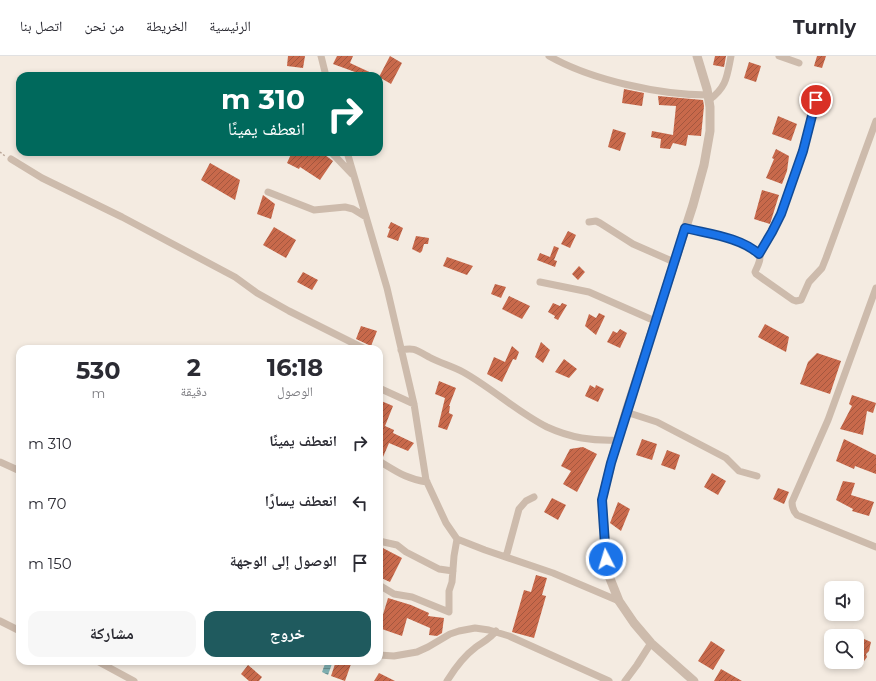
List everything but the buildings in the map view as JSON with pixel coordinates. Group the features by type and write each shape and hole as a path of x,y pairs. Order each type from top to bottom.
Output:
{"street":[{"path":"321,56 325,72"},
{"path":"549,56 586,73 624,84 709,97 720,91 724,85 731,56"},
{"path":"694,681 651,643 634,623 619,601 607,571 602,500 626,412 699,183 707,148 710,131 709,97 696,56"},
{"path":"779,56 799,63"},
{"path":"816,100 803,151 781,214 759,254 760,259 755,272 793,300 801,300 809,282 822,268 876,121"},
{"path":"335,156 354,176"},
{"path":"348,156 387,288 414,404 427,482 441,514 457,539 552,573 619,601"},
{"path":"11,159 42,178 235,277 257,293 289,311 357,345"},
{"path":"268,192 314,210 345,207 353,209 366,217"},
{"path":"589,222 596,221 633,244 674,262"},
{"path":"685,228 742,244 753,249 759,254"},
{"path":"540,282 589,292 655,321"},
{"path":"876,288 828,420 792,502 792,509 797,515 876,547"},
{"path":"401,350 408,348 418,350 428,357 462,371 546,426 574,437 596,441 618,440"},
{"path":"383,390 414,404"},
{"path":"626,412 657,422 726,458 739,471 756,476"},
{"path":"0,462 16,469"},
{"path":"383,464 404,477 427,482"},
{"path":"506,557 519,509 526,501 534,497"},
{"path":"383,587 394,594 412,597 448,612 449,591 452,582 457,539"},
{"path":"383,542 397,545 406,552 439,569 453,571"},
{"path":"0,622 16,629"},
{"path":"383,656 394,656 417,652 450,634 475,628 496,631 509,636 609,681"},
{"path":"447,681 468,655 491,637 496,631"},
{"path":"625,681 651,643"},
{"path":"104,665 134,681"}],"water":[{"path":"325,665 332,665 328,675 322,672"}],"route":[{"path":"606,559 602,500 626,412 685,228 731,240 753,249 759,254 781,214 803,151 816,100"}]}
